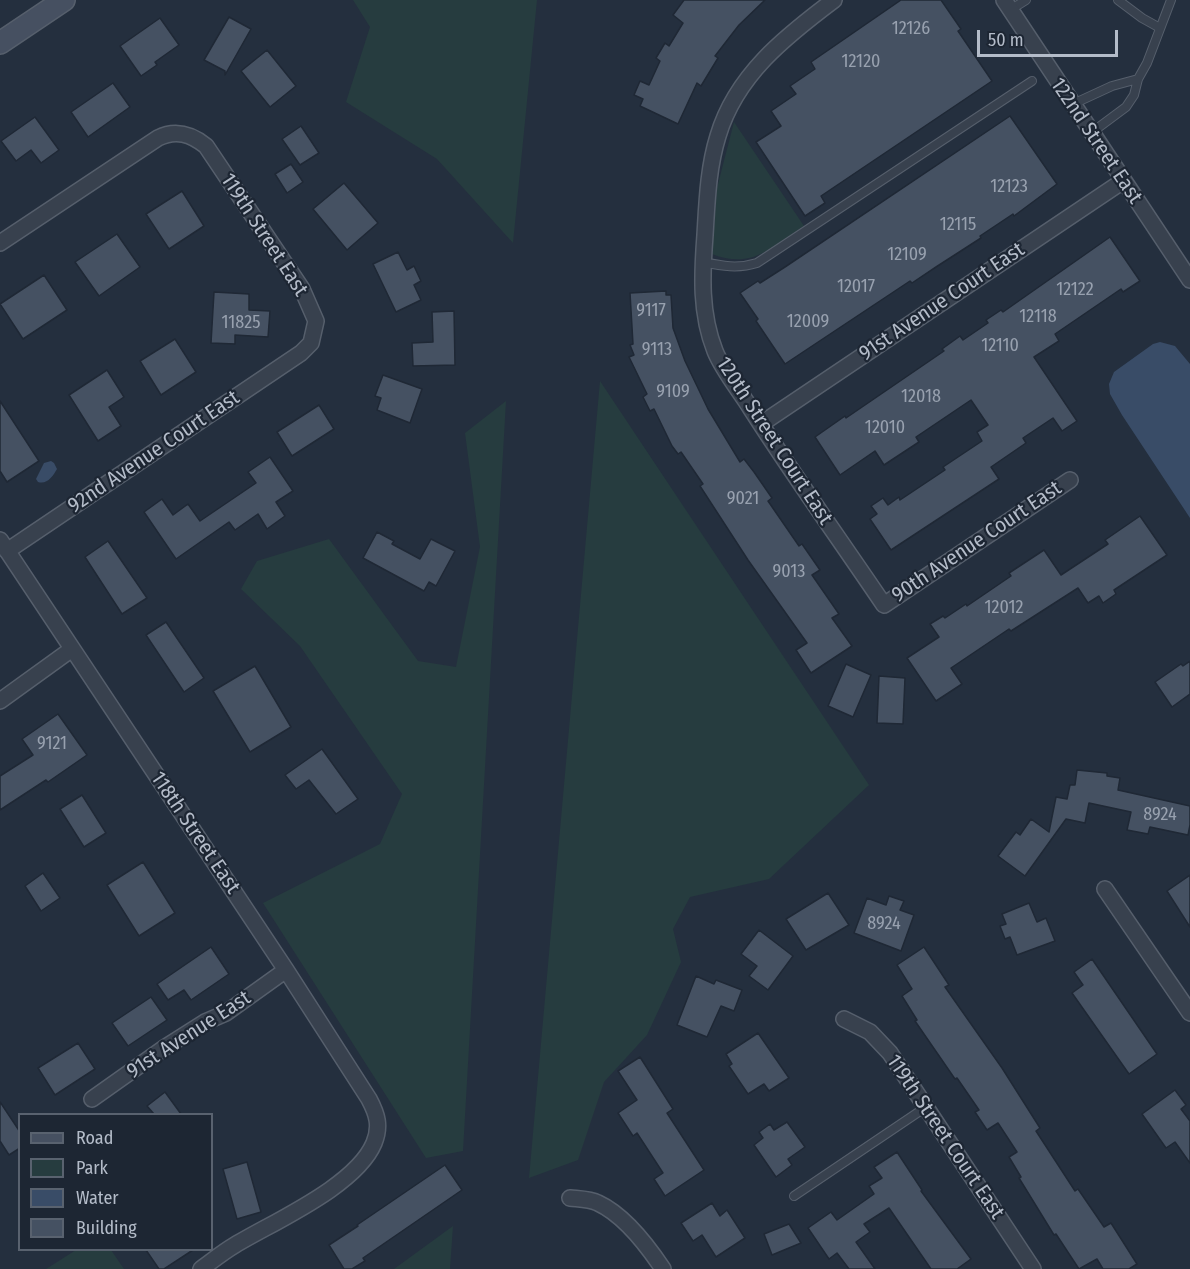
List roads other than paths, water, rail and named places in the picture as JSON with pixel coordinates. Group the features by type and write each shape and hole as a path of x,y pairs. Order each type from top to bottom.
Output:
{"main road":[{"path":"0,43 64,0"}],"street":[{"path":"703,262 709,178 718,135 732,102 756,67 790,33 834,0"},
{"name":"122nd Street East","path":"1007,5 1190,280"},
{"name":"119th Street East","path":"0,243 158,138 166,134 179,133 195,138 206,146 302,289 316,321 311,343 301,353"},
{"name":"91st Avenue Court East","path":"761,424 1123,181"},
{"name":"120th Street Court East","path":"703,262 702,300 706,327 716,354 884,605"},
{"name":"92nd Avenue Court East","path":"3,546 301,353"},
{"name":"90th Avenue Court East","path":"884,605 1070,480"},
{"name":"118th Street East","path":"3,546 286,970 378,1116 374,1142 367,1154 344,1180 233,1246 201,1269"},
{"path":"0,701 72,649"},
{"path":"1105,889 1190,1013"},
{"name":"91st Avenue East","path":"92,1099 164,1048 205,1022 226,1013 286,970"},
{"name":"119th Street Court East","path":"844,1019 870,1032 890,1053 1032,1269"},
{"path":"570,1198 596,1201 612,1211 645,1245 663,1269"}],"lane":[{"path":"1007,5 1026,0"},
{"path":"1118,0 1160,28"},
{"path":"1091,133 1126,106 1134,95 1138,79 1148,63 1171,0"},
{"path":"1072,105 1112,86 1138,79"},
{"path":"703,262 726,267 745,267 757,263 1032,81"},
{"path":"794,1196 926,1107"}],"water":[{"path":"1160,342 1175,346 1190,364 1190,518 1110,394 1109,384 1114,372 1153,344"},
{"path":"51,461 57,469 47,481 38,482 36,479 44,463"}]}
